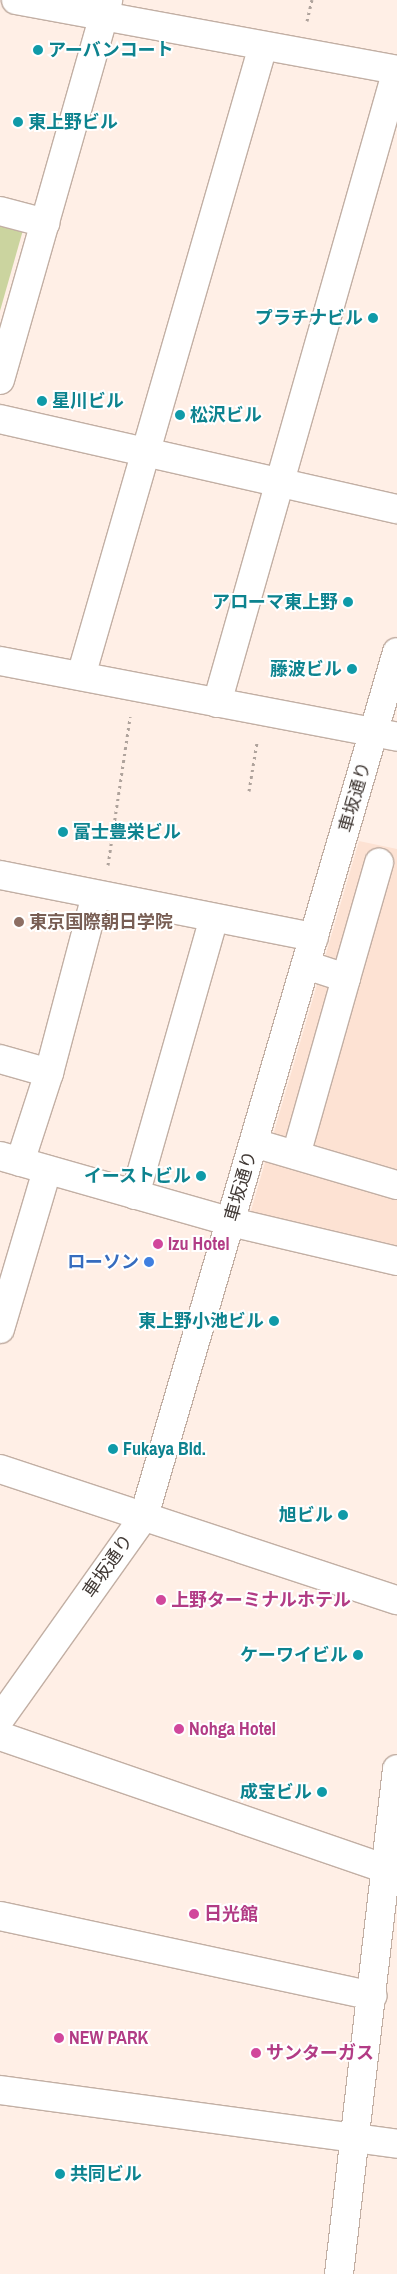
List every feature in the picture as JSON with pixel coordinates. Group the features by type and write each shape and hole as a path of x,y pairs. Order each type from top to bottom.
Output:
{"street":[{"path":"16,0 106,8 263,46 397,70 217,703"},
{"path":"0,380 106,8"},
{"path":"81,676 263,46"},
{"path":"0,211 45,223"},
{"path":"0,419 397,509"},
{"name":"車坂通り","path":"0,1719 144,1516 339,853 385,735 397,652"},
{"path":"0,661 385,735"},
{"path":"296,1155 346,978 388,861 339,853"},
{"path":"0,875 314,937"},
{"path":"96,894 49,1073 10,1159 231,1222 397,1261"},
{"path":"135,1195 214,918"},
{"path":"306,965 346,978"},
{"path":"0,1059 49,1073"},
{"path":"254,1143 397,1185"},
{"path":"0,1329 47,1170"},
{"path":"0,1469 397,1600"},
{"path":"0,1736 391,1873"},
{"path":"339,2274 372,1996 391,1873 397,1769"},
{"path":"0,1916 372,1996"},
{"path":"0,2090 397,2144"}],"path":[{"path":"96,894 105,887 131,709"},
{"path":"249,791 259,734"}],"shaded area":[{"path":"359,841 397,849 397,1249 250,1214"}],"green space":[{"path":"0,224 23,230 0,311"}],"place":[{"name":"アーバンコート","path":"38,50"},
{"name":"東上野ビル","path":"18,122"},
{"name":"プラチナビル","path":"373,318"},
{"name":"星川ビル","path":"42,401"},
{"name":"松沢ビル","path":"180,415"},
{"name":"アローマ東上野","path":"348,602"},
{"name":"藤波ビル","path":"352,669"},
{"name":"富士豊栄ビル","path":"63,832"},
{"name":"東京国際朝日学院","path":"19,922"},
{"name":"イーストビル","path":"201,1176"},
{"name":"Izu Hotel","path":"158,1244"},
{"name":"ローソン","path":"149,1262"},
{"name":"東上野小池ビル","path":"274,1321"},
{"name":"Fukaya Bld.","path":"113,1449"},
{"name":"旭ビル","path":"343,1515"},
{"name":"上野ターミナルホテル","path":"161,1600"},
{"name":"ケーワイビル","path":"358,1655"},
{"name":"Nohga Hotel","path":"179,1729"},
{"name":"成宝ビル","path":"322,1792"},
{"name":"日光館","path":"194,1914"},
{"name":"NEW PARK","path":"59,2038"},
{"name":"サンターガス","path":"256,2053"},
{"name":"共同ビル","path":"60,2174"}]}
